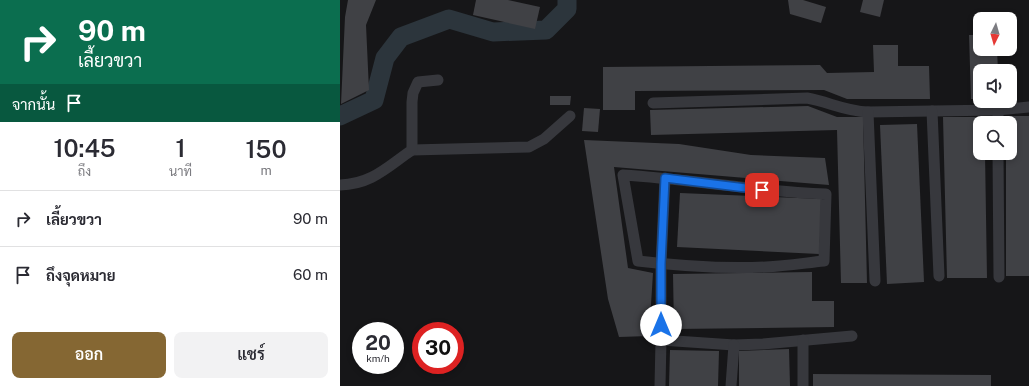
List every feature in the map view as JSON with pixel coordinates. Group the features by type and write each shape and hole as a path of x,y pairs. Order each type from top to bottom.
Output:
{"street":[{"path":"412,150 413,93 418,82 438,80"},
{"path":"653,103 808,98 820,100 849,110 868,112 998,110 1029,107"},
{"path":"998,110 998,116"},
{"path":"932,111 938,276"},
{"path":"868,112 875,281"},
{"path":"340,185 352,185 372,179 412,150 529,147 544,139 570,116"},
{"path":"998,160 999,277"},
{"path":"623,175 665,178 747,189 791,193 826,194 824,261 766,266 661,264 638,261 623,175"},
{"path":"660,386 661,264 665,178"},
{"path":"661,340 734,345 763,344 852,336"},
{"path":"803,340 803,386"},
{"path":"731,386 734,345"}],"building":[{"path":"348,0 376,0 366,25 369,90 341,104 345,17"},
{"path":"476,0 508,0 540,7 535,29 473,15"},
{"path":"788,0 803,0 826,7 821,23 790,14"},
{"path":"863,0 884,0 880,17 860,12"},
{"path":"969,35 973,35 973,56 997,56 998,64 973,64 973,99 971,99"},
{"path":"873,45 898,45 898,66 929,66 930,99 847,99 824,90 635,91 635,110 603,110 603,67 820,65 827,73 874,72"},
{"path":"550,96 571,96 570,105 550,105"},
{"path":"808,106 837,117 863,117 867,283 841,283 837,130 651,135 650,110"},
{"path":"584,108 600,109 598,132 582,131"},
{"path":"1017,116 1029,116 1029,276 1006,276 1006,160 1017,160"},
{"path":"943,117 973,117 973,160 985,160 987,278 947,278"},
{"path":"917,124 924,282 887,284 880,125"},
{"path":"584,140 679,144 751,155 825,158 829,185 614,167 628,268 653,273 649,336 619,337 608,299"},
{"path":"680,193 822,199 819,254 677,247"},
{"path":"812,272 812,301 834,301 834,327 674,329 673,274"},
{"path":"789,349 790,386 739,386 739,351"},
{"path":"670,350 719,351 718,386 669,386"},
{"path":"813,374 991,375 991,386 813,386"}],"waterway":[{"path":"340,116 374,100 385,58 401,37 449,19 493,32 546,30 567,9 567,0"}],"route":[{"path":"661,325 661,264 665,178 762,190"}]}
